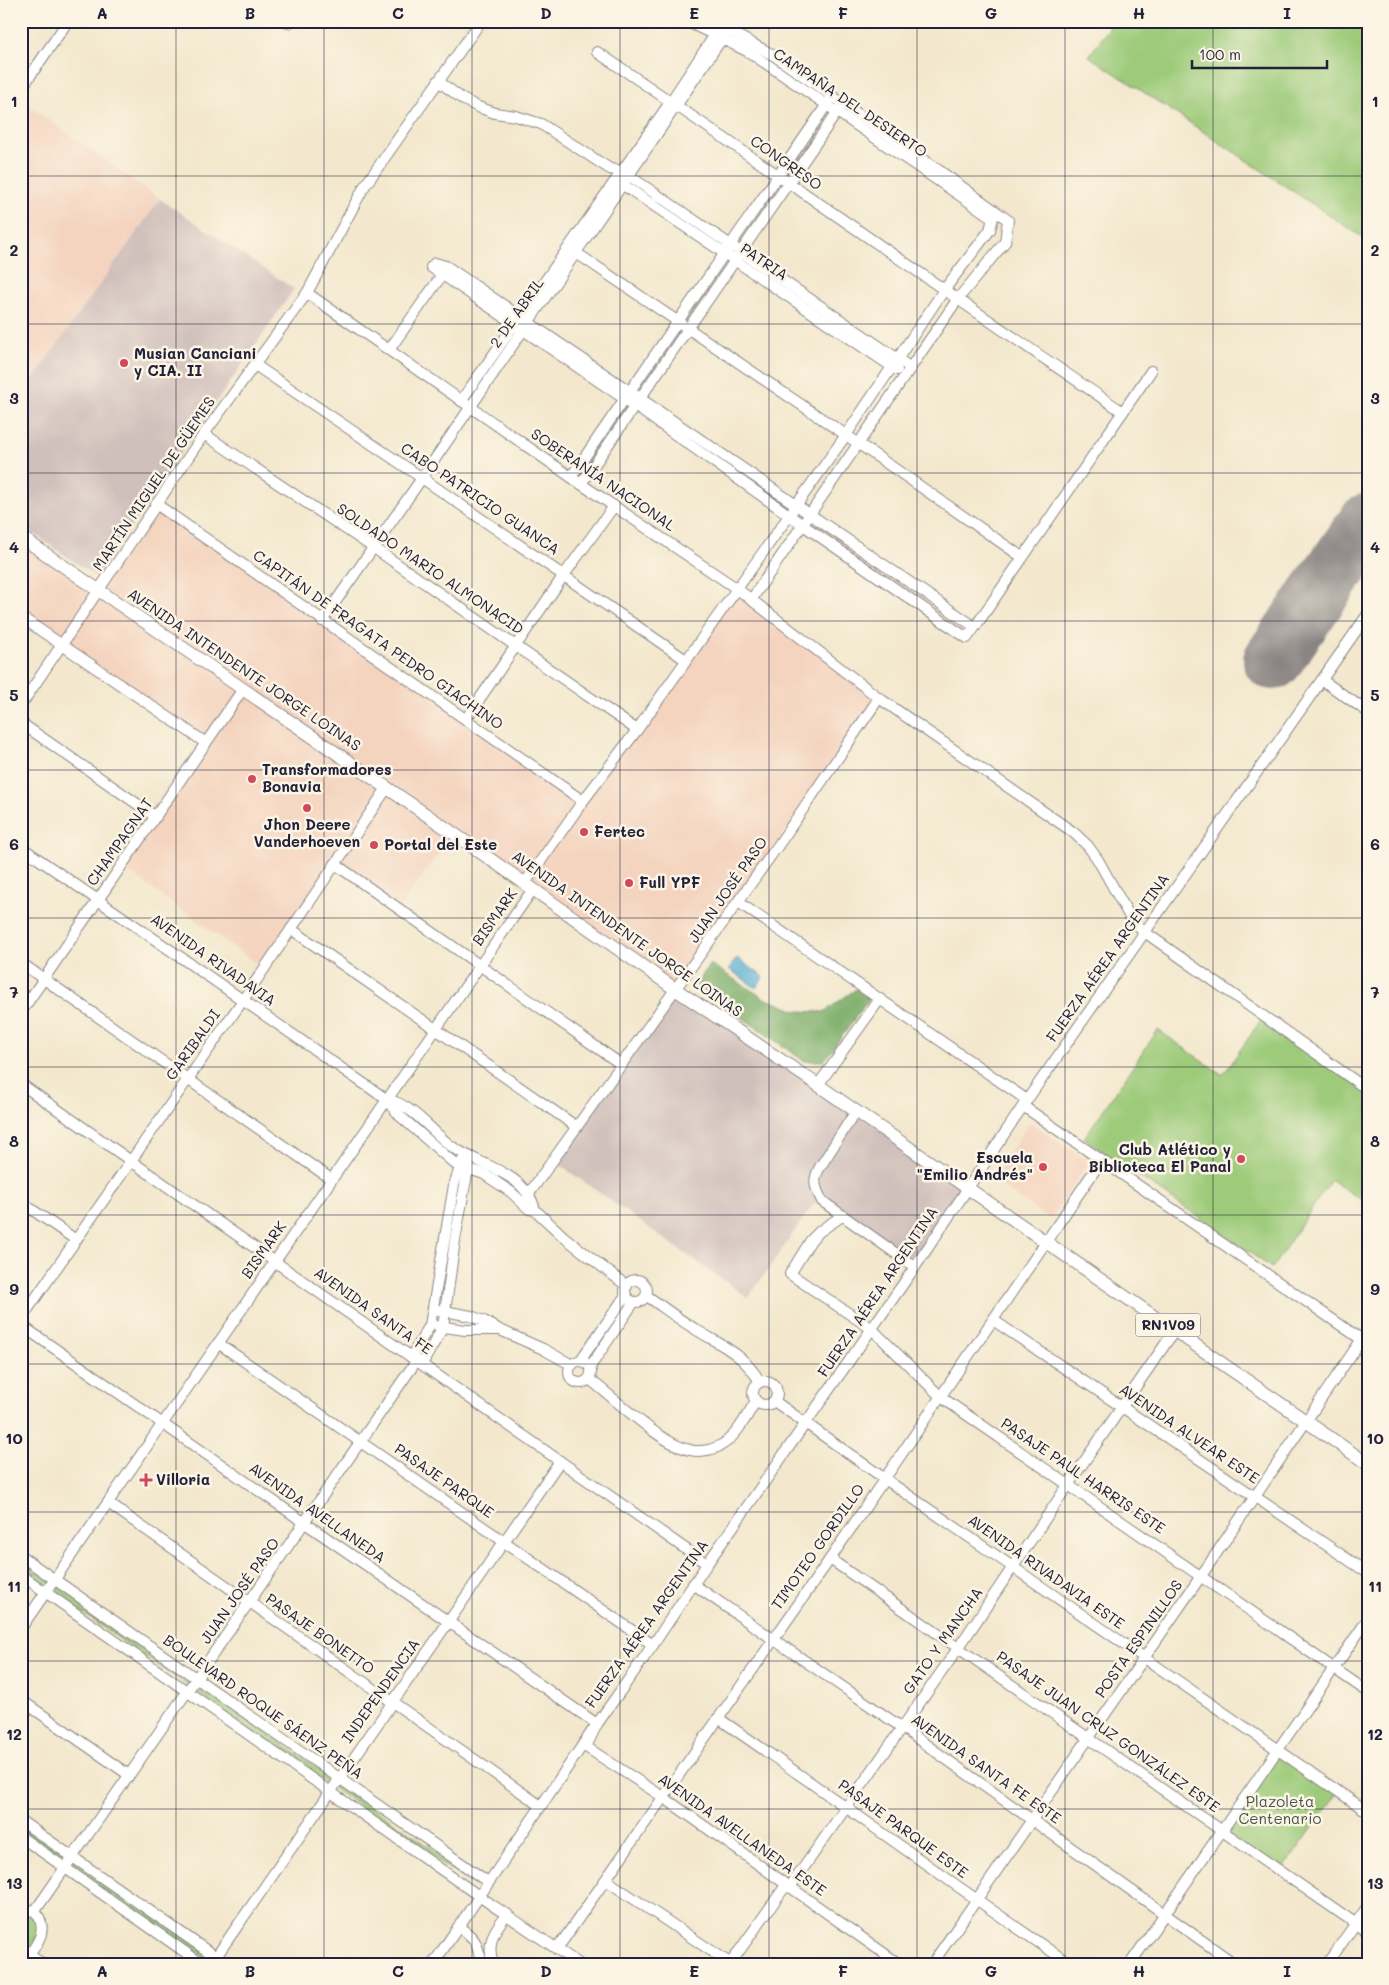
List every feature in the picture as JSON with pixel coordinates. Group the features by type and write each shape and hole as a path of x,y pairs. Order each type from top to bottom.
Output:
{"main road":[{"name":"AVENIDA INTENDENTE JORGE LOINAS","path":"21,536 967,1188"},
{"name":"RN1V09","path":"967,1188 1368,1464"}],"street":[{"path":"21,89 68,21"},
{"name":"MARTÍN MIGUEL DE GÜEMES","path":"21,705 204,434 307,293 364,187 481,21"},
{"name":"CAMPAÑA DEL DESIERTO","path":"686,21 723,28 749,52 829,101 993,218"},
{"name":"2 DE ABRIL","path":"322,621 422,478 466,404 674,104 723,28"},
{"name":"CONGRESO","path":"597,52 1123,412"},
{"name":"PATRIA","path":"438,82 464,100 494,113 516,116 541,124 908,372"},
{"path":"571,477 829,101"},
{"path":"581,484 839,108"},
{"name":"CAMPAÑA DEL DESIERTO","path":"839,108 934,166 1008,220 1005,242 957,300"},
{"name":"BISMARK","path":"21,1628 479,966 583,801 637,730 846,435 944,290 990,230 993,218"},
{"path":"572,250 846,435 1022,557"},
{"path":"389,350 447,273 627,396 811,514 975,627"},
{"name":"SOBERANÍA NACIONAL","path":"307,293 581,484 736,588 879,698 1073,832 1088,846 1098,860 1131,919 1146,933 1368,1090"},
{"path":"752,600 957,300"},
{"name":"CABO PATRICIO GUANCA","path":"255,365 686,660"},
{"path":"637,402 803,525 967,638 1150,372"},
{"name":"SOLDADO MARIO ALMONACID","path":"204,434 374,548 637,730"},
{"name":"CAPITÁN DE FRAGATA PEDRO GIACHINO","path":"156,504 583,801"},
{"path":"466,719 564,575 614,506"},
{"name":"FUERZA AÉREA ARGENTINA","path":"433,1964 653,1645 706,1564 915,1267 1025,1103 1368,614"},
{"path":"21,617 206,743"},
{"path":"1322,680 1368,712"},
{"name":"CHAMPAGNAT","path":"21,1012 243,689"},
{"name":"JUAN JOSÉ PASO","path":"528,1195 738,902 879,698"},
{"path":"21,723 156,817"},
{"name":"GARIBALDI","path":"21,1319 388,788"},
{"name":"AVENIDA RIVADAVIA","path":"21,846 386,1099 400,1116 456,1164 484,1174 511,1192 529,1209 535,1210 564,1238 626,1290 634,1302"},
{"path":"335,864 622,1065"},
{"path":"738,902 880,999 1025,1103 1101,1161 1364,1342"},
{"path":"291,929 577,1127"},
{"path":"21,963 331,1180"},
{"path":"818,1085 880,999"},
{"name":"AVENIDA SANTA FE","path":"21,1084 706,1564"},
{"name":"AVENIDA RIVADAVIA","path":"386,1099 398,1102 454,1148 506,1174 528,1195 534,1203 535,1210"},
{"path":"856,1111 820,1167 815,1176 814,1186 822,1201 915,1267"},
{"name":"JUAN JOSÉ PASO","path":"35,1911 197,1680 417,1360 443,1327 467,1155"},
{"name":"TIMOTEO GORDILLO","path":"558,1949 773,1638 830,1559 1101,1161"},
{"name":"JUAN JOSÉ PASO","path":"417,1360 434,1309 454,1185 464,1168"},
{"path":"21,1202 76,1240"},
{"name":"PASAJE PAUL HARRIS ESTE","path":"842,1216 820,1230 811,1240 790,1274 872,1329 941,1397 1368,1692"},
{"path":"434,1309 471,1316 576,1363 587,1363 592,1373 590,1379 584,1383 573,1381 569,1375 576,1363 632,1281 643,1282 647,1289 647,1296 642,1301 634,1302 590,1367"},
{"path":"647,1296 694,1328 740,1355 760,1382"},
{"name":"AVENIDA ALVEAR ESTE","path":"993,1320 1368,1573"},
{"path":"430,1323 465,1330 500,1330"},
{"name":"AVENIDA AVELLANEDA","path":"21,1325 597,1724"},
{"name":"GATO Y MANCHA","path":"731,1964 784,1888 790,1887 959,1647 1012,1566 1175,1330"},
{"name":"POSTA ESPINILLOS","path":"932,1964 975,1899 1090,1738 1143,1658 1202,1576 1305,1421 1364,1342 1368,1330"},
{"name":"PASAJE PARQUE","path":"218,1343 653,1645"},
{"path":"590,1379 670,1442 690,1450 707,1450 726,1442 734,1435 756,1402 753,1391 760,1382 768,1381 774,1386 777,1393 774,1401 767,1405 756,1402"},
{"path":"774,1401 806,1424"},
{"name":"AVENIDA RIVADAVIA ESTE","path":"806,1424 1368,1812"},
{"name":"INDEPENDENCIA","path":"214,1960 391,1701 560,1461"},
{"name":"PASAJE BONETTO","path":"108,1502 249,1603 541,1806"},
{"name":"BOULEVARD ROQUE SÁENZ PEÑA","path":"21,1556 488,1882"},
{"name":"PASAJE JUAN CRUZ GONZÁLEZ ESTE","path":"830,1559 1368,1932"},
{"name":"BOULEVARD ROQUE SÁENZ PEÑA","path":"21,1575 579,1964"},
{"name":"AVENIDA SANTA FE ESTE","path":"693,1584 901,1727 1235,1964"},
{"path":"1130,1964 1368,1619"},
{"path":"21,1700 129,1775"},
{"name":"PASAJE PARQUE ESTE","path":"718,1718 1070,1964"},
{"name":"AVENIDA AVELLANEDA ESTE","path":"597,1724 586,1747 663,1797 899,1964"},
{"path":"21,1821 214,1960 226,1964"},
{"path":"21,1837 202,1964"},
{"path":"606,1880 731,1964"},
{"path":"1328,1964 1368,1906"},
{"path":"21,1909 35,1911 40,1917 43,1926 41,1936 23,1964"},
{"path":"493,1964 490,1954 490,1941 497,1927 507,1914"},
{"path":"458,1927 470,1934 476,1941 482,1964"},
{"path":"29,1954 43,1964"}],"shaded area":[{"path":"25,103 160,199 21,396 21,108"},
{"path":"160,199 294,289 96,577 21,525 21,396"},
{"path":"161,509 583,801 736,588 879,698 675,989 453,833 399,909 335,864 264,969 123,868 206,743 21,617 21,537 100,590"},
{"path":"675,989 967,1188 915,1267 842,1216 815,1202 748,1298 553,1160"},
{"name":"Escuela \"Emilio Andrés\"","path":"1030,1122 1089,1162 1052,1217 1048,1218 1004,1188 997,1172"}],"green space":[{"path":"1114,21 1368,21 1368,241 1089,56"},
{"path":"710,964 764,998 797,1011 824,1012 856,989 869,999 824,1061 804,1061 696,985"},
{"name":"Club Atlético y Biblioteca El Panal","path":"1263,1017 1368,1090 1368,1204 1331,1180 1272,1268 1084,1138 1158,1030 1223,1075"},
{"path":"21,1561 474,1878 470,1883 21,1570"},
{"name":"Plazoleta Centenario","path":"1278,1750 1338,1792 1282,1871 1222,1831"},
{"path":"21,1821 226,1964 202,1964 21,1837"},
{"path":"28,1908 43,1926 21,1964 21,1909"}],"water":[{"path":"737,958 764,977 756,988 729,969"}],"runway":[{"path":"1273,660 1368,523"}],"place":[{"name":"Musian Canciani y CIA. II","path":"124,363"},
{"name":"Transformadores Bonavia","path":"252,779"},
{"name":"Jhon Deere Vanderhoeven","path":"307,808"},
{"name":"Fertec","path":"584,832"},
{"name":"Portal del Este","path":"374,845"},
{"name":"Full YPF","path":"629,883"},
{"name":"Club Atlético y Biblioteca El Panal","path":"1241,1159"},
{"name":"Escuela \"Emilio Andrés\"","path":"1043,1167"},
{"name":"Villoria","path":"146,1480"}]}
